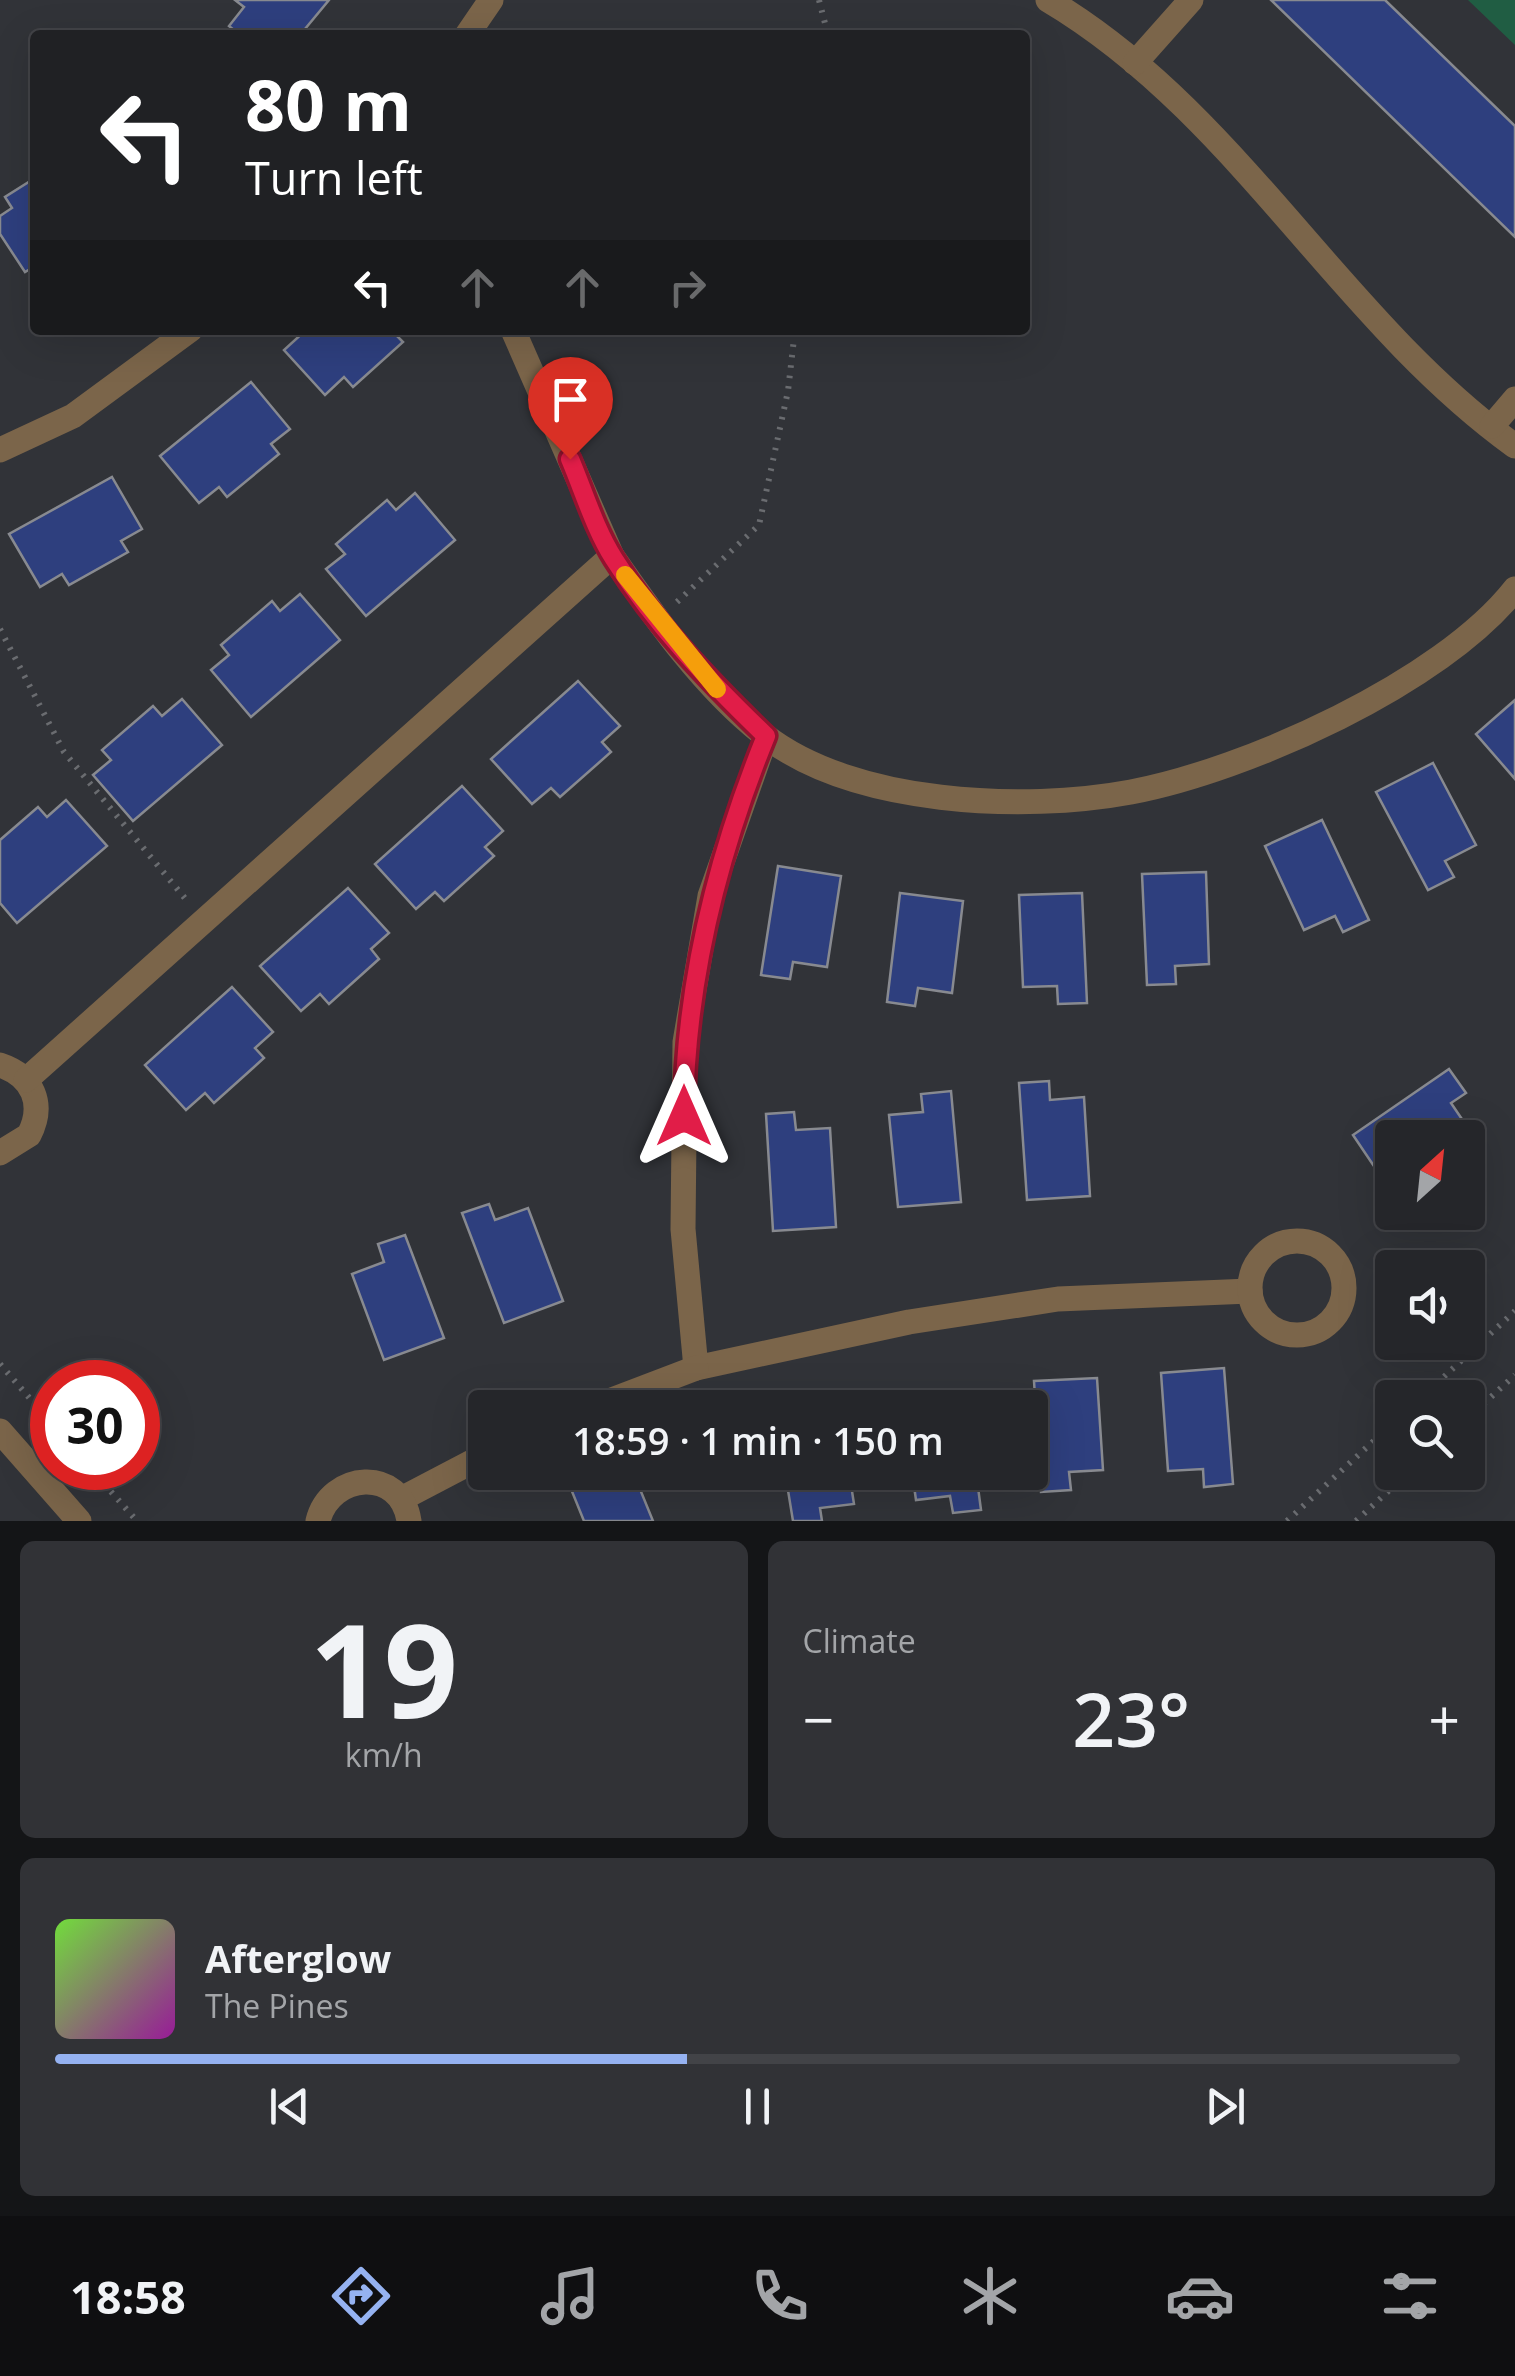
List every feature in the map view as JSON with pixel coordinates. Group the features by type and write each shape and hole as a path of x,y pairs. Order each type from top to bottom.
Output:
{"street":[{"path":"470,30 491,0"},
{"path":"1048,0 1135,63 1206,125 1411,354 1515,446"},
{"path":"1135,63 1191,0"},
{"path":"0,450 73,416 183,335"},
{"path":"515,335 612,556 706,678 766,736 835,772 908,794 1029,803 1132,792 1239,761 1352,710 1437,659 1515,589"},
{"path":"1492,426 1515,399"},
{"path":"26,1080 612,556"},
{"path":"696,1368 684,1229 685,1042 710,896 766,736"},
{"path":"0,1065 26,1080 34,1092 36,1122 18,1146 0,1153"},
{"path":"638,1390 696,1368 910,1322 1058,1299 1250,1291"},
{"path":"0,1432 79,1521"},
{"path":"318,1521 323,1505 345,1484 376,1482 405,1510 468,1467"}],"path":[{"path":"819,0 827,30"},
{"path":"656,618 702,584 759,525 788,392 794,335"},
{"path":"0,629 64,752 204,920"},
{"path":"1440,1380 1515,1311"},
{"path":"0,1364 30,1399"},
{"path":"1485,1402 1515,1374"},
{"path":"1287,1521 1375,1440"},
{"path":"110,1490 137,1521"},
{"path":"1356,1521 1390,1490"}],"green space":[{"path":"1468,0 1515,0 1515,45"}],"building":[{"path":"235,0 329,0 304,30 234,30 229,26 244,7"},
{"path":"1271,0 1385,0 1515,126 1515,237"},
{"path":"30,181 30,269 25,272 0,234 0,216 12,208 5,197"},
{"path":"300,335 396,335 403,342 353,387 344,377 325,395 284,350"},
{"path":"251,382 290,429 271,444 279,454 227,497 219,487 199,503 160,456"},
{"path":"112,477 142,529 121,541 128,552 69,585 62,574 40,587 9,534"},
{"path":"415,493 455,540 366,616 326,569 345,554 336,544 387,500 396,510"},
{"path":"300,594 340,640 251,717 211,670 229,655 221,645 272,601 280,611"},
{"path":"578,681 620,726 602,742 611,752 560,797 551,788 532,804 491,759"},
{"path":"182,699 222,745 133,821 93,775 111,760 102,750 153,706 162,716"},
{"path":"1515,700 1515,779 1476,734"},
{"path":"1433,763 1476,845 1445,861 1454,877 1428,890 1376,792"},
{"path":"462,786 503,831 485,847 494,856 444,901 435,892 416,909 375,864"},
{"path":"66,800 107,846 17,923 0,903 0,840 38,807 47,817"},
{"path":"1322,820 1369,920 1343,932 1335,916 1304,930 1265,846"},
{"path":"778,866 841,876 827,967 793,962 790,979 761,975"},
{"path":"1206,872 1209,964 1175,966 1176,984 1147,985 1142,874"},
{"path":"348,888 389,933 371,949 379,959 329,1004 320,994 301,1011 260,966"},
{"path":"900,893 963,901 952,993 918,988 915,1006 887,1002"},
{"path":"1082,893 1087,1003 1058,1004 1057,986 1023,987 1019,895"},
{"path":"232,987 273,1032 255,1048 264,1058 214,1103 205,1093 186,1110 145,1065"},
{"path":"1449,1069 1466,1093 1451,1103 1463,1120 1375,1120 1375,1168 1353,1135"},
{"path":"1049,1081 1050,1100 1084,1097 1090,1196 1027,1200 1019,1083"},
{"path":"951,1091 961,1202 898,1207 889,1115 923,1112 921,1094"},
{"path":"794,1112 796,1130 830,1128 836,1227 773,1231 766,1114"},
{"path":"489,1204 495,1220 528,1208 563,1301 504,1323 462,1213"},
{"path":"405,1235 444,1338 384,1360 352,1274 384,1262 378,1244"},
{"path":"1224,1368 1233,1484 1204,1487 1203,1469 1168,1471 1161,1373"},
{"path":"1097,1378 1103,1470 1069,1472 1071,1490 1041,1492 1048,1490 1048,1390 1035,1390 1034,1381"},
{"path":"571,1490 640,1490 653,1521 584,1521"},
{"path":"788,1490 852,1490 854,1504 820,1508 822,1521 793,1521"},
{"path":"915,1490 978,1490 981,1510 953,1513 950,1496 916,1500"}],"slow traffic":[{"path":"625,575 717,689"}],"route":[{"path":"570,459 612,556 706,678 766,736 710,896 685,1042 684,1116"}]}
